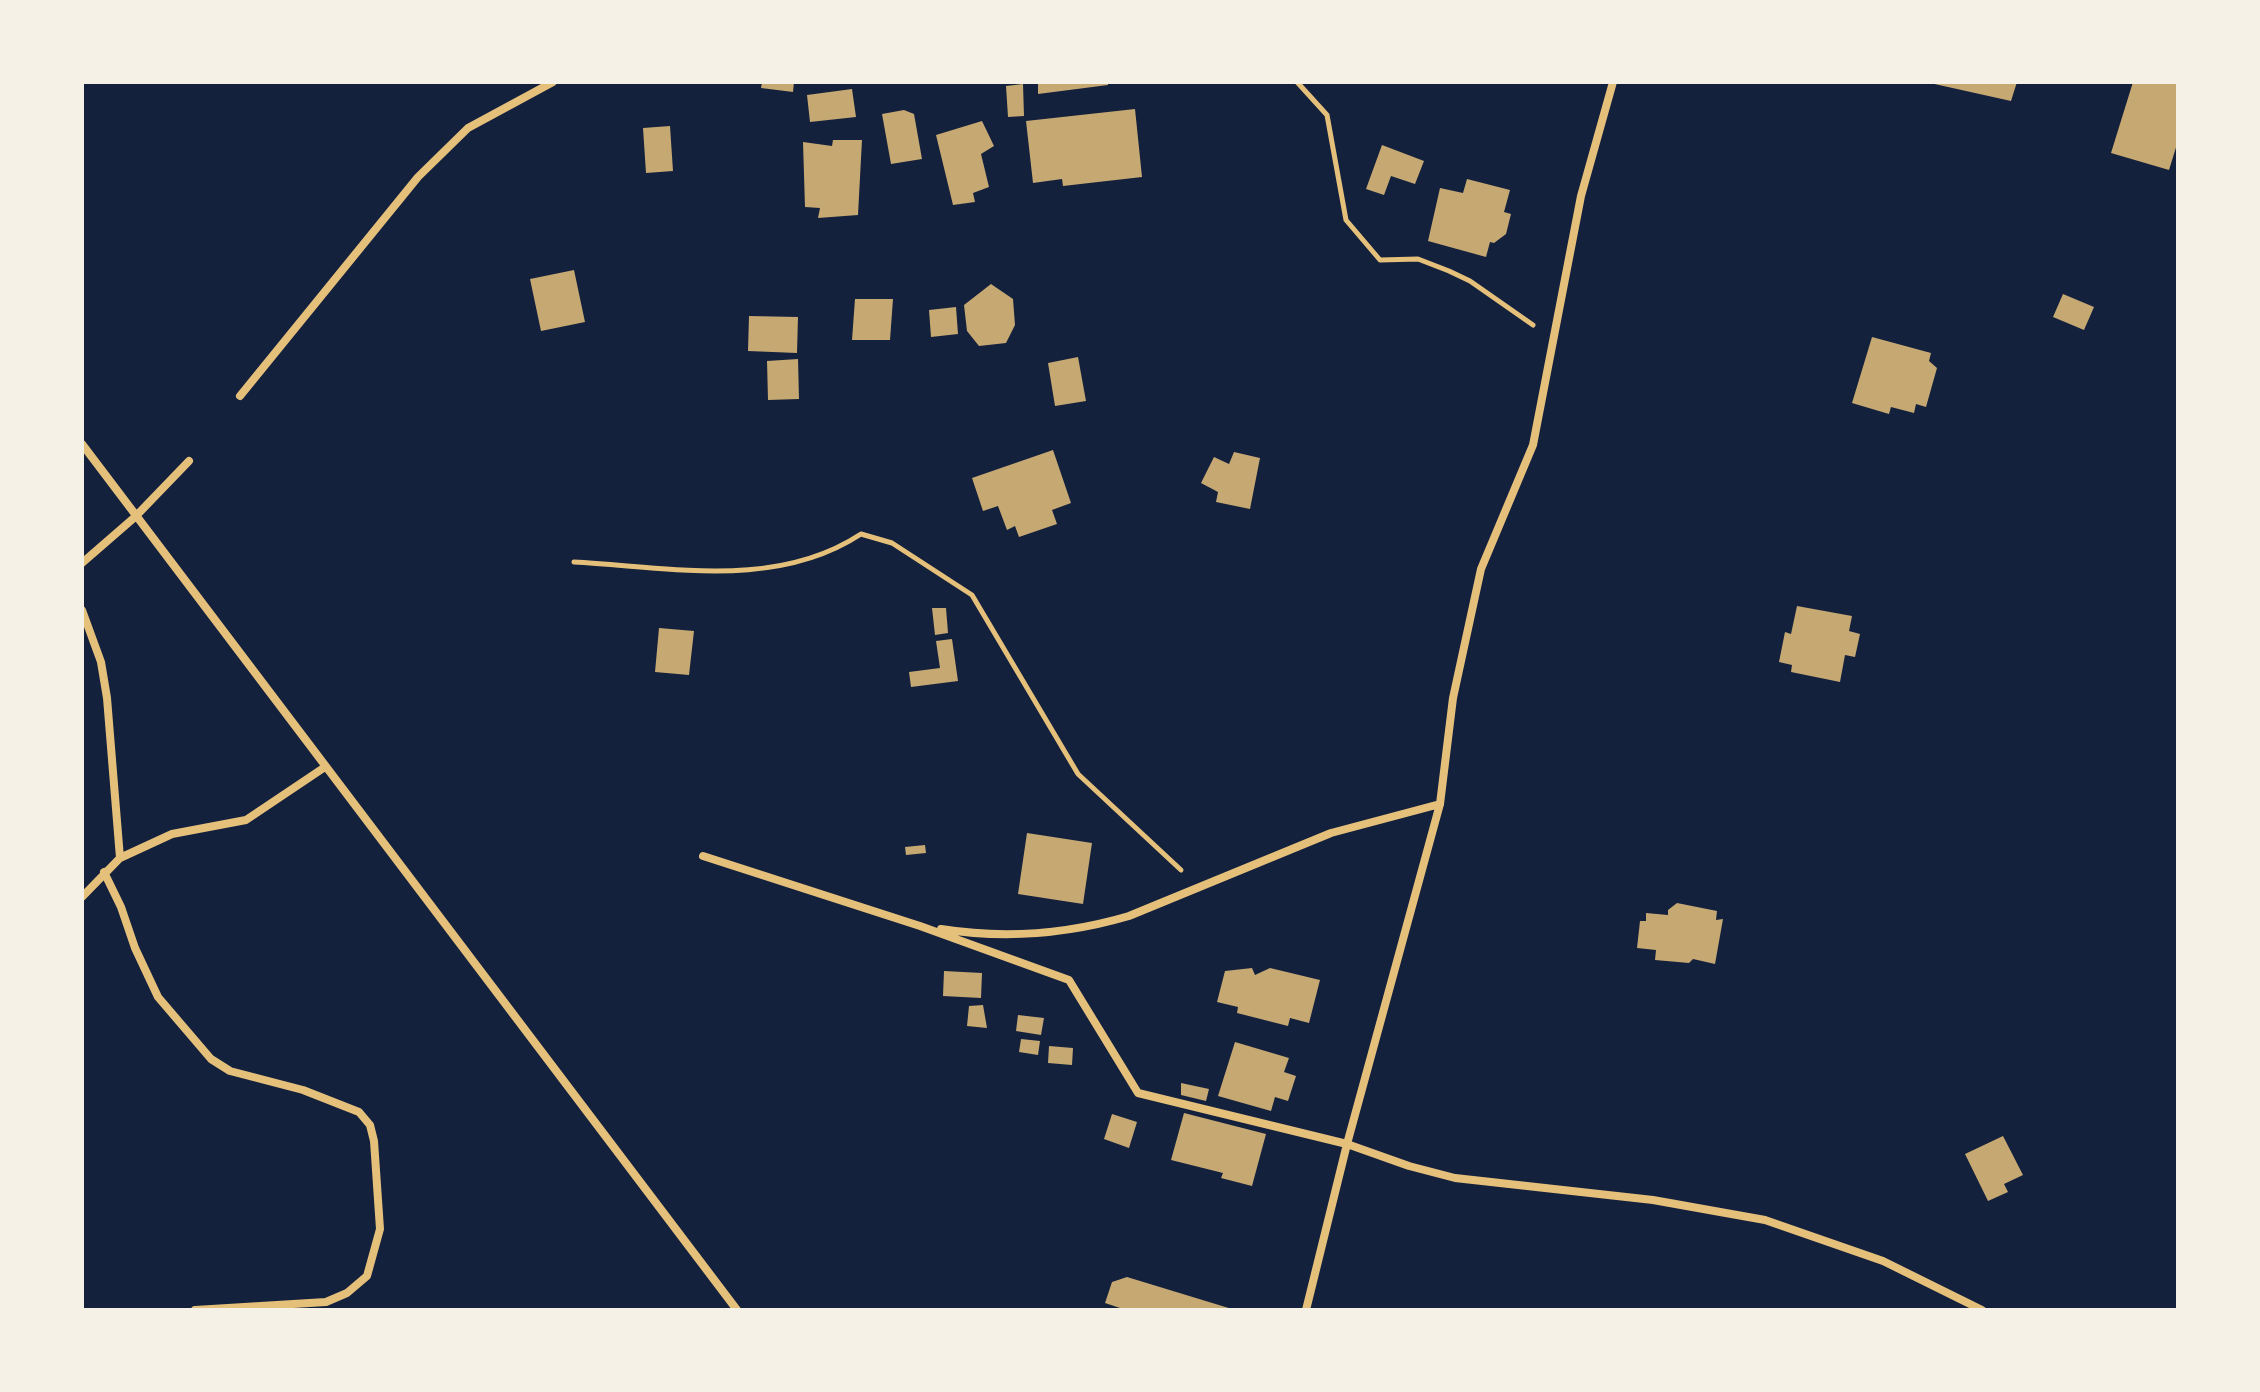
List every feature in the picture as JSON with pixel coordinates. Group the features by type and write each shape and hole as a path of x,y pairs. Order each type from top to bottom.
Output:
{"street":[{"path":"240,396 418,177 468,128 553,82"},
{"path":"1306,1310 1347,1144 1440,804 1453,698 1481,569 1533,445 1581,196 1613,82"},
{"path":"82,444 737,1310"},
{"path":"82,563 135,517 189,461"},
{"path":"82,610 101,662 107,698 120,858"},
{"path":"82,897 120,858 172,834 246,820 325,767"},
{"path":"920,926 955,931 1058,932 1094,926 1129,916 1331,833 1440,804"},
{"path":"703,856 920,926 1069,980 1138,1093 1347,1144 1455,1178 1653,1200 1765,1220 1883,1261 1982,1310"},
{"path":"104,872 158,997 211,1059 230,1071 303,1090 359,1112 370,1125 374,1141 380,1229 367,1276 347,1293 326,1302 195,1310"}],"path":[{"path":"1297,82 1327,115 1346,220 1380,260 1418,259 1449,271 1470,281 1553,340"},
{"path":"574,562 714,572 763,569 820,557 861,534 892,543 972,595 1078,774 1199,887"}],"building":[{"path":"762,82 794,82 793,92 761,88"},
{"path":"1038,82 1108,82 1108,85 1038,94"},
{"path":"1930,82 2017,82 2011,101 1930,83"},
{"path":"2133,82 2178,82 2178,141 2169,170 2111,153"},
{"path":"1023,84 1024,116 1008,117 1006,86"},
{"path":"852,89 856,117 810,122 807,95"},
{"path":"1135,109 1142,177 1063,186 1062,179 1033,183 1026,121"},
{"path":"904,110 914,114 922,159 891,164 882,114"},
{"path":"982,121 994,146 981,154 989,187 973,193 975,202 953,205 936,135"},
{"path":"670,126 673,171 646,173 643,128"},
{"path":"833,140 862,140 858,215 818,218 820,208 805,207 803,142 832,146"},
{"path":"1382,145 1424,161 1415,184 1391,176 1384,195 1366,189"},
{"path":"1467,179 1510,190 1504,212 1511,214 1506,234 1494,243 1490,242 1486,257 1428,241 1440,188 1463,193"},
{"path":"574,270 585,322 541,331 530,279"},
{"path":"991,284 1013,299 1015,325 1006,343 979,346 967,331 964,305"},
{"path":"2063,294 2094,307 2084,330 2053,317"},
{"path":"855,299 893,299 890,340 852,340"},
{"path":"956,307 958,334 931,337 929,310"},
{"path":"749,316 798,317 797,353 748,351"},
{"path":"1872,337 1931,353 1929,361 1937,368 1926,407 1916,404 1914,413 1891,407 1889,414 1852,403"},
{"path":"1078,357 1086,401 1055,406 1048,363"},
{"path":"798,359 799,399 768,400 767,361"},
{"path":"1053,450 1071,503 1052,510 1057,524 1019,537 1015,526 1007,530 998,506 983,511 972,478"},
{"path":"1234,452 1260,458 1250,509 1216,502 1218,492 1201,483 1214,457 1229,464"},
{"path":"1797,606 1852,616 1849,631 1860,634 1855,657 1845,655 1840,682 1791,672 1792,665 1779,662 1785,632 1791,634"},
{"path":"932,608 946,608 948,633 935,635"},
{"path":"659,628 694,631 689,675 655,672"},
{"path":"952,639 958,681 911,687 909,672 940,668 936,641"},
{"path":"1027,833 1092,843 1083,904 1018,894"},
{"path":"925,845 926,853 906,855 905,847"},
{"path":"1677,903 1717,911 1716,920 1723,919 1715,964 1693,959 1689,963 1655,960 1656,950 1637,948 1640,921 1646,921 1646,913 1668,915 1668,910"},
{"path":"1252,968 1255,975 1270,968 1320,980 1309,1023 1290,1018 1288,1026 1237,1013 1238,1007 1217,1002 1225,971"},
{"path":"944,971 982,973 981,998 943,996"},
{"path":"983,1005 987,1028 967,1026 969,1006"},
{"path":"1018,1015 1044,1018 1041,1035 1016,1031"},
{"path":"1021,1039 1040,1041 1038,1055 1019,1052"},
{"path":"1235,1042 1289,1058 1284,1072 1296,1076 1288,1101 1275,1097 1271,1111 1218,1096"},
{"path":"1049,1046 1073,1048 1072,1065 1048,1063"},
{"path":"1181,1083 1209,1089 1206,1101 1181,1095"},
{"path":"1184,1113 1266,1134 1252,1186 1221,1178 1223,1173 1171,1160"},
{"path":"1112,1114 1137,1122 1129,1148 1104,1139"},
{"path":"2003,1136 2023,1175 2004,1184 2008,1192 1988,1201 1965,1154"},
{"path":"1127,1277 1232,1310 1119,1310 1105,1303 1112,1282"}]}
